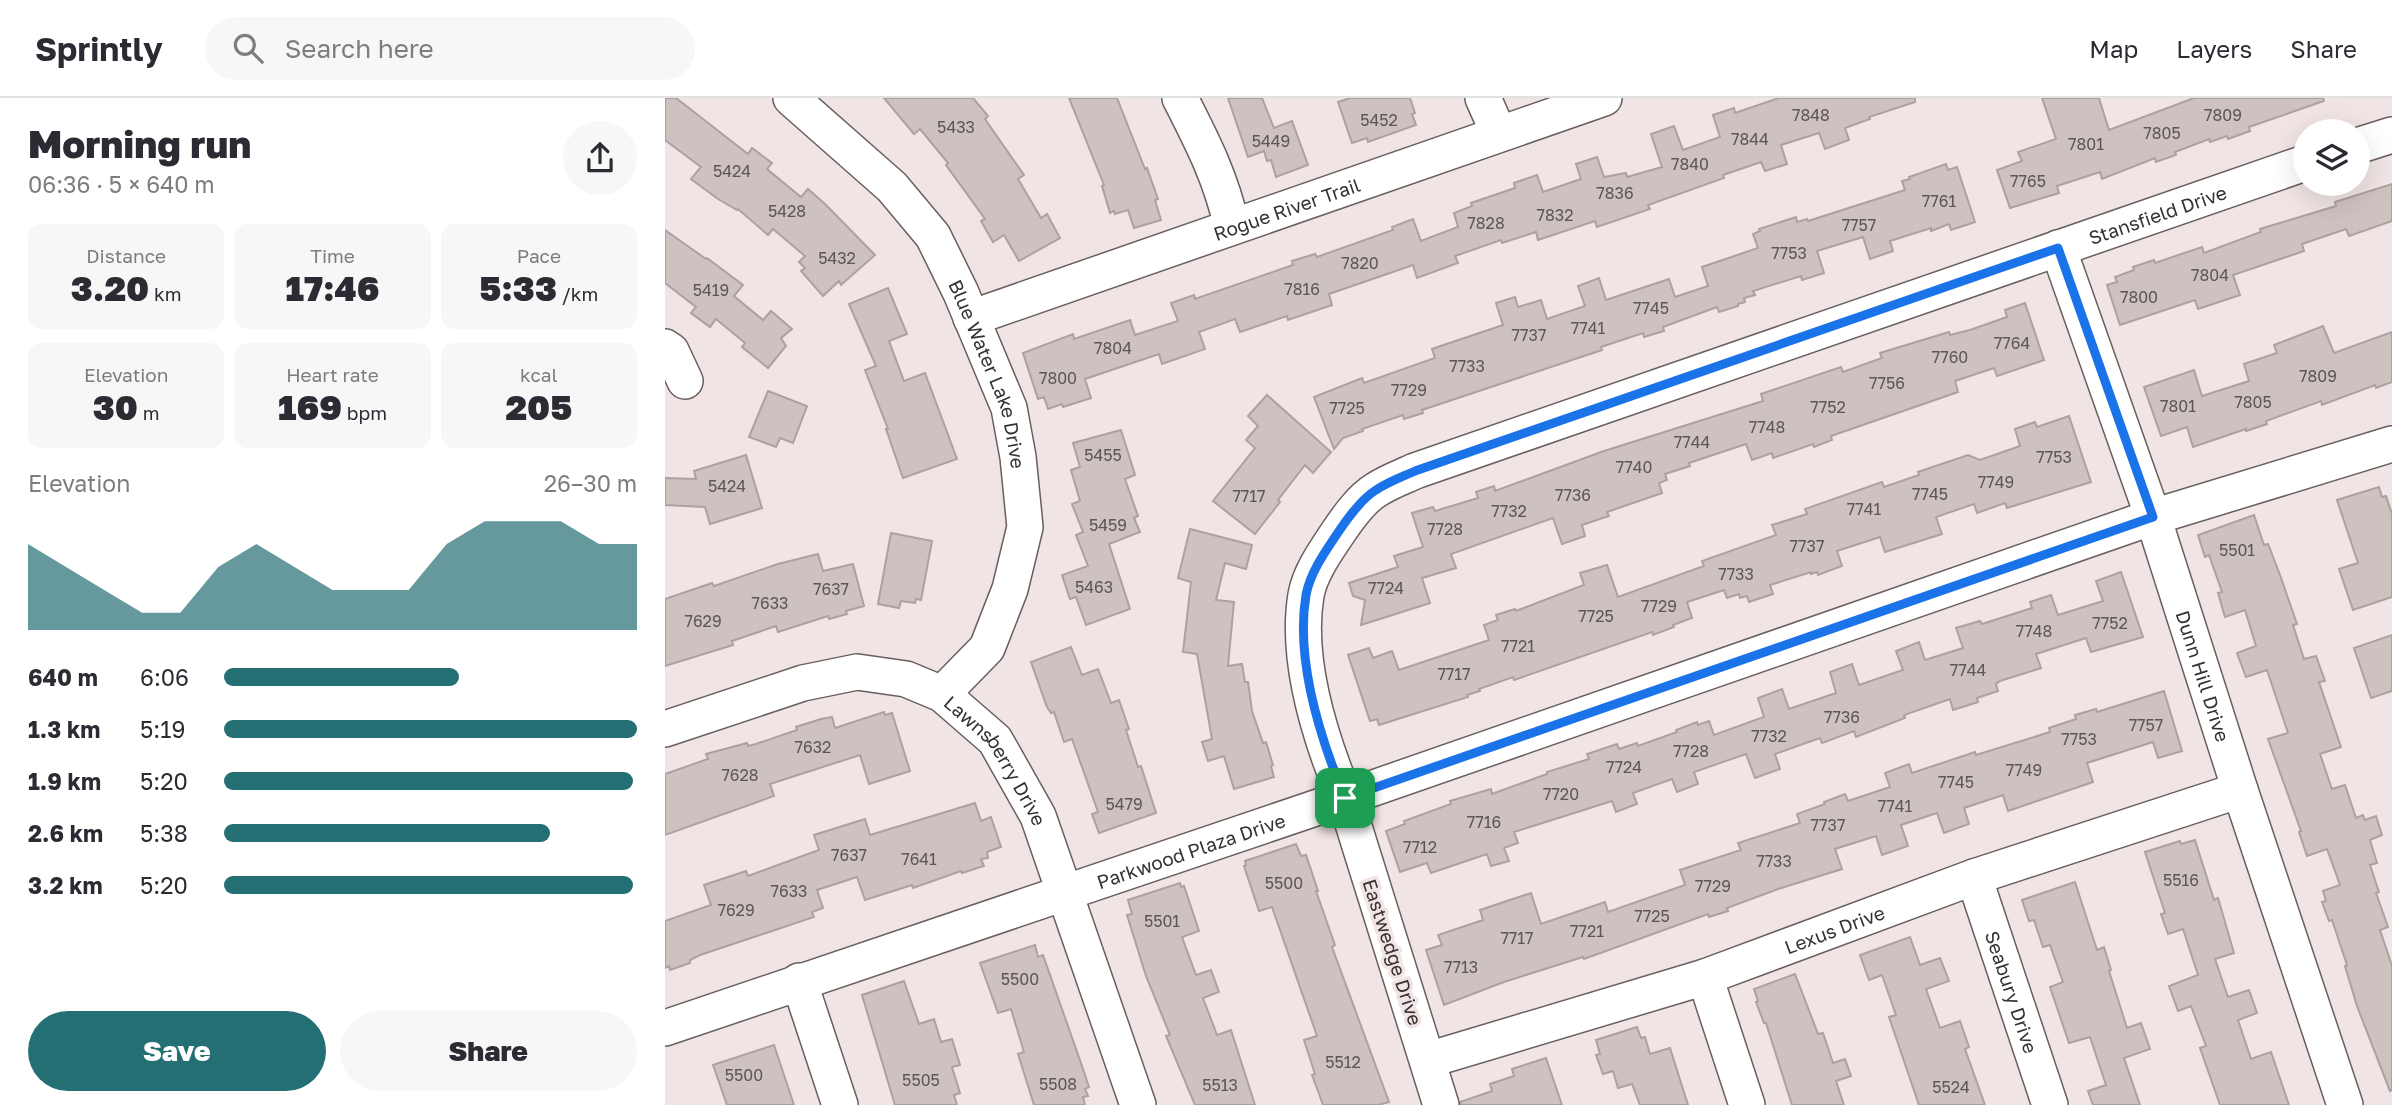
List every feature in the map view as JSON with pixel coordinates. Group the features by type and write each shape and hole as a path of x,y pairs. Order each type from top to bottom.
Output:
{"street":[{"name":"Blue Water Lake Drive","path":"790,98 892,187 933,236 1009,408 1018,457 1025,527 1010,589 987,648 942,694"},
{"path":"1180,98 1213,162 1225,194 1232,228"},
{"path":"1483,98 1499,135"},
{"name":"Rogue River Trail","path":"971,318 1604,98"},
{"path":"2370,142 2392,135"},
{"name":"Stansfield Drive","path":"1345,798 1329,760 1309,688 1304,651 1306,594 1319,561 1344,523 1374,490 1415,471 2293,167"},
{"name":"Dunn Hill Drive","path":"2058,248 2153,517 2345,1105"},
{"path":"665,347 671,351 685,381"},
{"name":"Parkwood Plaza Drive","path":"665,1028 1345,798 2153,517 2392,444"},
{"name":"Lawnsberry Drive","path":"665,729 803,683 857,673 907,679 942,694 995,740 1038,816 1138,1105"},
{"name":"Lexus Drive","path":"1427,1060 1705,977 1974,877 2240,790"},
{"name":"Eastwedge Drive","path":"1345,798 1441,1105"},
{"name":"Seabury Drive","path":"1974,877 2050,1105"},
{"path":"1705,977 1747,1105"},
{"path":"799,981 840,1105"}],"building":[{"path":"665,98 676,98 748,154 752,148 772,163 767,169 801,197 808,189 875,255 841,285 839,281 823,296 801,271 805,268 799,262 805,256 773,229 768,235 738,209 718,199 691,179 701,167 665,140"},
{"path":"884,98 973,98 988,116 985,119 1024,175 1018,179 1041,218 1047,214 1060,238 1019,261 1004,235 993,242 981,221 985,219 946,165 948,163 920,129 914,134"},
{"path":"1069,98 1117,98 1145,169 1147,168 1158,199 1155,200 1161,220 1134,228 1128,210 1110,213 1102,186 1104,185"},
{"path":"1228,98 1262,98 1274,128 1292,121 1308,165 1276,177 1271,160 1267,161 1264,151 1248,157"},
{"path":"1350,98 1410,98 1416,125 1368,142 1367,138 1352,143 1338,102"},
{"path":"1779,98 1915,98 1915,102 1845,128 1849,140 1825,149 1819,133 1781,145 1787,164 1765,171 1761,162 1648,205 1650,209 1597,227 1595,221 1538,240 1536,232 1502,243 1501,240 1455,256 1458,263 1417,278 1413,265 1329,294 1332,305 1288,320 1287,316 1240,332 1235,319 1199,332 1205,349 1162,364 1159,354 1085,379 1091,398 1048,409 1044,397 1038,399 1023,353 1073,334 1074,339 1130,320 1135,335 1178,321 1171,303 1194,295 1195,299 1293,265 1292,261 1315,254 1317,257 1393,230 1392,227 1413,219 1421,241 1458,227 1454,213 1472,206 1471,203 1515,188 1514,183 1537,175 1543,192 1581,179 1576,164 1597,157 1604,177 1626,173 1627,177 1662,167 1651,134 1674,126 1683,150 1720,137 1713,115 1734,108 1735,113"},
{"path":"2042,98 2099,98 2109,130 2194,98 2323,98 2324,101 2249,127 2250,131 2228,139 2227,136 2210,142 2209,139 2156,162 2155,158 2102,179 2100,172 2057,186 2059,193 2010,208 1997,170 2022,161 2018,152 2056,139"},
{"path":"1946,164 1948,170 1957,167 1975,222 1951,230 1949,224 1931,231 1931,228 1890,241 1893,251 1870,259 1863,237 1817,251 1824,273 1802,280 1801,276 1753,291 1755,295 1744,298 1745,302 1738,306 1719,312 1717,307 1663,327 1664,331 1644,337 1643,333 1601,347 1602,350 1422,410 1423,413 1404,419 1403,415 1362,429 1363,431 1343,438 1334,449 1314,397 1362,378 1364,383 1435,358 1432,349 1503,325 1496,303 1515,297 1518,307 1541,300 1547,319 1585,306 1578,286 1599,278 1606,300 1669,279 1675,297 1708,286 1702,267 1758,248 1753,234 1760,231 1759,229 1796,217 1797,222 1808,221 1905,190 1902,181"},
{"path":"2392,184 2392,221 2349,236 2346,229 2302,244 2304,251 2233,275 2240,295 2198,309 2195,300 2120,325 2107,285 2117,282 2115,277 2134,270 2133,267 2154,260 2155,263 2202,247 2204,253 2261,232 2260,229 2336,206 2335,202 2354,196 2370,196 2370,191"},
{"path":"665,230 743,285 734,296 763,320 771,311 792,329 781,338 786,346 768,368 742,347 745,343 716,319 710,327 691,313 696,307 665,283"},
{"path":"888,288 907,334 889,341 904,381 925,373 957,459 903,478 888,429 865,370 876,366 849,304"},
{"path":"2025,303 2044,360 1997,376 1994,368 1955,381 1958,392 1831,436 1832,440 1814,447 1813,444 1773,458 1772,453 1752,460 1746,444 1689,463 1690,466 1665,474 1667,480 1659,483 1662,493 1607,512 1609,516 1582,525 1585,536 1562,544 1553,518 1451,554 1456,568 1422,578 1430,603 1361,625 1365,600 1353,596 1349,583 1398,567 1394,556 1423,547 1412,513 1433,507 1435,511 1478,498 1476,492 1494,486 1495,491 1604,451 1763,401 1761,394 1841,367 1843,372 1882,358 1880,353 1949,332 1950,335 1970,330 2007,317 2005,310"},
{"path":"2323,326 2334,353 2392,332 2392,382 2376,388 2375,385 2322,405 2321,401 2266,421 2267,424 2193,447 2187,427 2161,436 2144,387 2194,370 2202,396 2249,381 2244,364 2277,353 2274,345"},
{"path":"768,391 807,406 793,443 780,438 776,447 749,437"},
{"path":"1267,395 1331,452 1313,473 1305,465 1255,534 1213,501 1255,448 1246,440 1258,426 1248,416"},
{"path":"2069,416 2091,482 2007,508 2005,503 1977,513 1974,504 1936,517 1942,534 1885,552 1880,537 1837,551 1842,566 1818,575 1817,572 1811,572 1770,585 1773,594 1749,602 1747,596 1740,598 1739,594 1727,598 1724,590 1687,602 1692,618 1653,635 1652,632 1514,680 1513,677 1479,689 1480,691 1467,695 1468,697 1379,725 1377,719 1370,721 1348,655 1369,648 1373,658 1392,651 1399,670 1489,640 1484,625 1498,620 1496,615 1515,609 1516,611 1584,585 1580,573 1607,565 1618,597 1704,566 1702,561 1776,535 1772,525 1807,514 1805,509 1882,482 1884,487 1968,455 1980,460 2020,446 2015,429 2035,422 2037,427"},
{"path":"1121,430 1135,475 1125,479 1138,516 1134,518 1140,532 1109,544 1130,609 1086,625 1076,597 1070,599 1062,575 1088,566 1076,535 1083,532 1072,504 1080,501 1071,470 1080,467 1073,443"},
{"path":"746,455 762,508 710,524 705,507 665,505 665,478 696,479 694,471"},
{"path":"2379,487 2382,497 2386,496 2392,514 2392,597 2353,610 2339,569 2358,563 2337,500"},
{"path":"2254,515 2264,545 2268,544 2280,575 2297,624 2293,625 2304,659 2316,656 2325,681 2319,682 2341,747 2320,754 2332,789 2345,785 2356,818 2363,815 2365,820 2376,816 2382,835 2370,840 2377,863 2370,865 2388,927 2380,930 2392,966 2390,1091 2357,1006 2332,920 2329,921 2322,902 2326,901 2323,891 2340,885 2327,849 2307,856 2299,832 2301,831 2268,739 2288,733 2267,670 2246,677 2237,653 2256,646 2245,610 2225,617 2218,593 2222,592 2209,555 2205,557 2198,535"},
{"path":"1190,529 1252,545 1246,569 1225,563 1216,600 1234,602 1228,666 1242,664 1245,682 1248,682 1252,711 1263,743 1266,742 1274,777 1234,789 1224,756 1208,761 1202,742 1212,739 1197,654 1183,652 1191,582 1178,578"},
{"path":"891,533 932,541 921,600 916,599 915,603 901,601 899,608 878,604"},
{"path":"818,554 823,571 853,564 864,606 846,611 847,614 829,619 828,616 778,632 776,626 732,641 733,645 665,666 665,599"},
{"path":"2121,572 2143,637 2091,652 2086,638 2036,654 2041,668 2000,681 1996,684 1998,691 1977,698 1978,702 1953,710 1950,699 1904,715 1905,718 1856,737 1854,731 1822,743 1820,738 1775,754 1780,769 1755,778 1746,754 1694,772 1698,784 1677,792 1672,779 1633,793 1637,804 1616,812 1612,801 1514,832 1518,843 1504,848 1509,861 1491,866 1487,854 1431,873 1427,863 1400,872 1386,831 1405,824 1404,821 1451,804 1450,801 1491,789 1492,794 1589,759 1587,754 1617,744 1619,749 1637,743 1638,746 1697,722 1698,725 1709,721 1714,735 1764,717 1758,698 1782,689 1789,709 1836,693 1830,672 1852,664 1859,685 1903,670 1896,651 1919,642 1925,660 1963,648 1956,628 1980,621 1982,624 2032,608 2030,602 2051,595 2058,615 2103,601 2096,581"},
{"path":"2392,635 2392,691 2371,698 2354,648"},
{"path":"1071,647 1082,675 1098,669 1111,703 1119,700 1138,767 1141,766 1156,813 1099,833 1092,814 1098,812 1072,739 1064,742 1054,712 1051,713 1047,707 1031,662"},
{"path":"2164,691 2182,751 2158,758 2153,742 2087,763 2093,782 2008,811 2003,795 1964,808 1969,824 1944,833 1937,813 1901,825 1908,846 1882,855 1876,836 1835,849 1842,869 1778,889 1727,908 1728,911 1709,917 1708,914 1584,959 1583,957 1504,982 1444,1005 1426,950 1442,945 1438,935 1483,920 1480,910 1531,893 1541,924 1605,902 1608,912 1685,885 1680,870 1741,850 1738,843 1800,823 1797,814 1825,804 1824,802 1845,794 1848,801 1890,787 1885,773 1909,764 1912,773 1975,752 1976,755 2050,732 2049,728 2076,719 2075,715 2096,709 2097,712"},
{"path":"884,712 885,715 892,713 910,771 869,784 860,755 770,784 774,796 665,835 665,774 708,759 706,754 747,743 748,746 756,744 821,719 832,717 835,728"},
{"path":"975,803 981,821 991,817 1001,847 987,852 988,858 981,859 984,866 865,900 857,877 817,890 823,908 812,912 814,917 700,955 690,960 690,963 670,970 669,966 665,968 665,921 711,905 704,885 746,871 748,876 819,850 814,835 865,819 870,835"},
{"path":"2195,840 2214,900 2218,898 2234,953 2215,959 2228,997 2249,990 2257,1013 2238,1020 2251,1059 2271,1052 2289,1105 2220,1105 2200,1048 2206,1046 2191,1006 2178,1011 2169,986 2198,975 2183,929 2168,934 2161,914 2165,913 2145,852 2180,841 2181,844"},
{"path":"1296,844 1301,856 1306,855 1335,945 1332,947 1389,1102 1378,1105 1323,1105 1312,1075 1315,1074 1304,1040 1317,1036 1272,907 1259,911 1244,866 1245,861"},
{"path":"2075,882 2097,950 2104,947 2127,1028 2141,1023 2150,1049 2124,1058 2140,1105 2093,1105 2088,1091 2106,1085 2090,1037 2069,1043 2050,987 2063,982 2050,945 2043,947 2034,920 2029,921 2022,900"},
{"path":"1180,883 1181,887 1184,886 1199,931 1182,937 1196,975 1211,970 1219,992 1203,998 1217,1035 1231,1030 1255,1105 1195,1105 1166,1036 1170,1035 1146,976 1127,915 1132,914 1128,900"},
{"path":"1910,937 1920,965 1940,958 1949,981 1926,989 1940,1028 1960,1021 1969,1047 1965,1049 1985,1105 1919,1105 1889,1017 1896,1015 1882,975 1869,980 1860,955"},
{"path":"1035,945 1038,957 1043,955 1089,1087 1085,1089 1088,1096 1083,1097 1085,1105 1034,1105 1018,1054 1024,1052 1011,1009 998,1013 980,963"},
{"path":"1795,974 1818,1034 1823,1033 1833,1063 1845,1059 1851,1076 1836,1081 1844,1105 1792,1105 1766,1023 1756,1002 1758,1001 1754,989"},
{"path":"904,981 919,1024 934,1019 941,1042 952,1039 960,1065 952,1067 960,1093 954,1095 957,1105 895,1105 862,995"},
{"path":"1637,1027 1641,1038 1645,1037 1650,1054 1670,1048 1688,1105 1640,1105 1632,1084 1618,1088 1613,1071 1603,1074 1596,1055 1600,1054 1596,1040"},
{"path":"774,1045 794,1105 727,1105 713,1065"},
{"path":"1546,1058 1562,1105 1461,1105 1460,1102 1492,1091 1490,1084 1514,1076 1512,1069"}],"route":[{"path":"2058,248 2153,517 1345,798 1329,760 1309,688 1304,651 1306,594 1319,561 1344,523 1374,490 1415,471 2058,248"}]}
